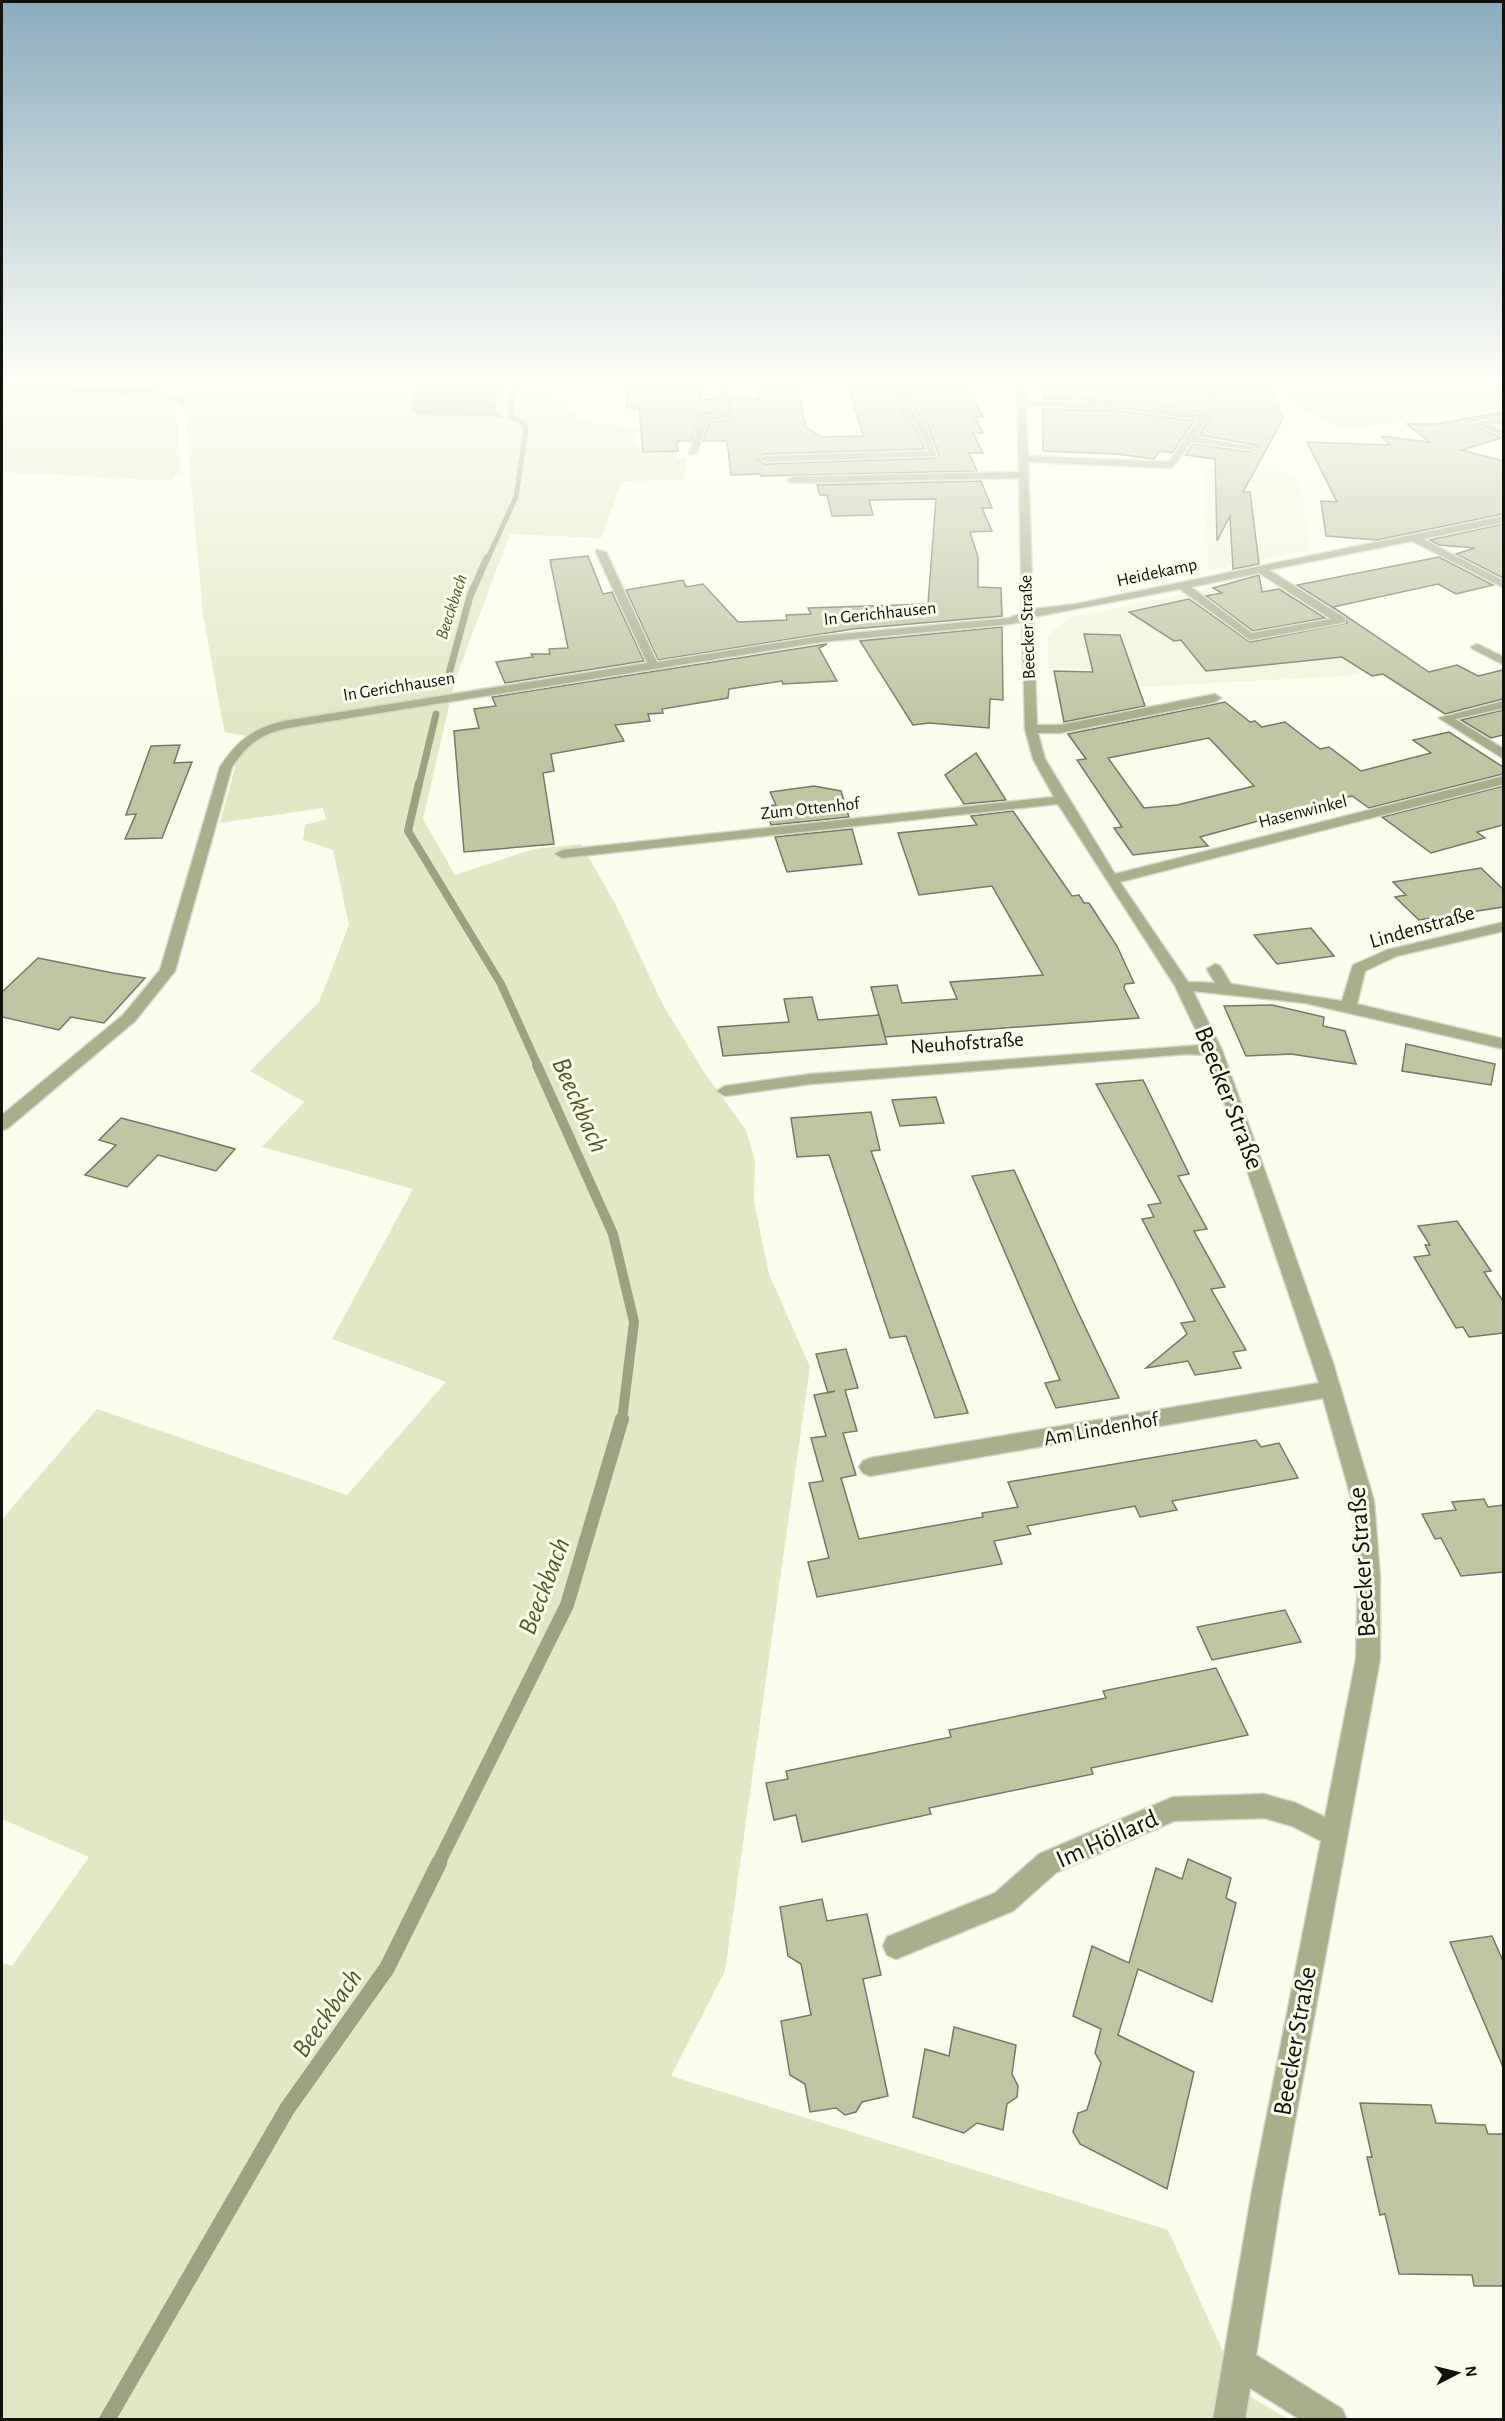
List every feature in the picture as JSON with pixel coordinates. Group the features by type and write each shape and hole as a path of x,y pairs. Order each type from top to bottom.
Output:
{"street":[{"name":"Beecker Straße","path":"1025,493 1031,729 1039,759 1111,879 1183,986 1214,1050 1332,1389 1364,1501 1368,1577 1368,1659 1333,1834 1267,2192 1229,2420"},
{"name":"Heidekamp","path":"1028,614 1503,519"},
{"path":"1414,538 1503,585"},
{"path":"601,552 654,667"},
{"path":"1182,585 1250,636 1341,620 1260,569"},
{"name":"In Gerichhausen","path":"2,1124 129,1018 159,983 166,971 226,767 251,735 312,720 821,639 1011,621 1028,614"},
{"path":"1477,646 1503,662"},
{"path":"1031,729 1060,729 1215,698"},
{"path":"1503,704 1445,718 1503,755"},
{"name":"Hasenwinkel","path":"1111,879 1151,876 1503,780"},
{"name":"Zum Ottenhof","path":"562,854 1062,800"},
{"name":"Lindenstraße","path":"1348,1008 1358,968 1392,953 1503,926"},
{"path":"1215,969 1225,987"},
{"path":"1183,986 1225,987 1348,1008 1503,1044"},
{"name":"Neuhofstraße","path":"725,1091 844,1076 1187,1049 1214,1050"},
{"name":"Am Lindenhof","path":"870,1467 1332,1389"},
{"name":"Im Höllard","path":"896,1946 1004,1902 1048,1863 1173,1809 1264,1806 1296,1815 1333,1834"},
{"path":"1240,2363 1331,2420"}],"shaded area":[{"path":"192,493 618,493 601,538 510,534 455,680 423,819 455,875 534,849 581,844 617,907 663,1005 704,1072 746,1130 755,1161 754,1202 769,1274 810,1367 725,1971 671,2076 1168,2230 1241,2391 1288,2419 2,2419 2,1963 12,1966 89,1857 2,1819 2,1519 97,1409 347,1495 446,1382 332,1339 413,1189 262,1147 304,1102 250,1071 319,1002 349,925 333,850 303,840 305,825 326,819 323,808 220,823 237,760 258,738 225,732 203,615"},
{"path":"1205,493 1302,493 1309,550 1208,571"},
{"path":"1238,582 1249,589 1288,582 1415,660 1346,676 1140,687 1136,671 1049,668 1047,636 1069,618"}],"building":[{"path":"819,493 986,493 992,508 982,508 992,531 970,532 978,557 978,587 1001,588 1002,616 853,629 658,660 626,590 683,580 686,587 703,584 738,622 787,620 786,615 811,614 808,608 928,604 936,499 869,500 873,515 832,516 827,495"},
{"path":"1216,493 1250,493 1259,564 1233,569 1230,516 1217,541"},
{"path":"1332,493 1503,493 1503,514 1377,540 1326,536 1321,501 1337,502"},
{"path":"1503,524 1503,578 1456,554 1475,548 1439,545 1430,540"},
{"path":"588,556 603,594 612,592 644,661 505,683 496,662 533,657 531,654 550,654 549,649 568,648 550,560"},
{"path":"1439,557 1493,585 1456,594 1438,584 1333,607 1429,672 1457,665 1478,676 1503,670 1503,699 1445,714 1383,674 1372,676 1342,657 1206,671 1181,640 1174,641 1129,612 1189,599 1250,642 1347,623 1346,616 1297,585"},
{"path":"1259,575 1262,592 1279,589 1325,618 1253,631 1206,596 1222,593 1213,588"},
{"path":"1002,627 1003,700 990,699 989,728 929,723 913,725 860,641"},
{"path":"1084,634 1120,635 1145,706 1064,722 1054,671 1093,672"},
{"path":"827,644 819,648 837,681 783,684 782,681 729,689 728,698 662,709 663,713 648,714 650,721 615,725 624,741 551,754 554,771 543,773 554,844 464,852 454,731 479,728 474,709 496,706 492,697"},
{"path":"1225,702 1250,722 1255,721 1262,727 1285,722 1320,749 1329,747 1361,771 1431,753 1413,740 1449,732 1503,767 1503,774 1369,808 1352,796 1200,837 1208,846 1133,855 1114,828 1122,827 1077,760 1086,759 1068,734","holes":["1209,738 1254,786 1177,805 1144,808 1108,758"]},
{"path":"1503,710 1503,735 1491,738 1461,720"},
{"path":"180,745 174,763 192,762 162,838 125,839 136,814 126,815 151,746"},
{"path":"976,753 1006,800 964,804 945,775"},
{"path":"814,786 841,791 849,817 771,825 765,806 776,805 770,792"},
{"path":"1503,786 1503,825 1477,832 1485,838 1431,853 1382,817"},
{"path":"1013,811 1072,896 1079,895 1084,903 1089,903 1117,946 1134,983 1125,984 1124,988 1139,1018 885,1037 871,987 897,985 902,1003 957,999 950,982 1043,975 992,886 919,895 898,833 977,825 971,816"},
{"path":"852,829 862,864 787,872 775,837"},
{"path":"1481,868 1503,889 1503,907 1419,920 1395,897 1406,895 1393,882"},
{"path":"1311,928 1334,956 1277,964 1254,935"},
{"path":"38,958 145,978 104,1023 71,1017 59,1030 2,1017 2,992"},
{"path":"812,997 818,1020 879,1015 887,1044 723,1056 718,1027 789,1022 784,999"},
{"path":"1272,1005 1324,1017 1323,1026 1345,1031 1356,1064 1291,1054 1246,1056 1224,1006"},
{"path":"1406,1044 1495,1064 1491,1085 1402,1071"},
{"path":"1143,1080 1189,1174 1178,1176 1207,1229 1194,1231 1225,1287 1211,1289 1246,1350 1233,1352 1241,1368 1195,1375 1188,1361 1146,1368 1187,1334 1181,1323 1195,1321 1142,1219 1154,1217 1148,1205 1161,1203 1096,1084"},
{"path":"936,1097 944,1123 900,1126 892,1100"},
{"path":"871,1112 880,1150 871,1151 968,1413 935,1418 906,1336 890,1338 829,1155 797,1157 791,1118"},
{"path":"121,1118 235,1149 216,1171 158,1155 127,1187 85,1175 116,1145 99,1140"},
{"path":"1014,1170 1119,1398 1056,1408 1045,1383 1060,1380 972,1176"},
{"path":"1457,1221 1491,1271 1484,1272 1503,1301 1503,1333 1469,1337 1463,1327 1456,1328 1414,1257 1430,1255 1425,1245 1430,1245 1418,1226"},
{"path":"846,1349 858,1388 845,1390 857,1431 843,1433 856,1475 841,1478 859,1539 983,1517 982,1513 1018,1507 1008,1482 1256,1440 1261,1447 1279,1443 1298,1478 1172,1501 1177,1510 1140,1517 1135,1506 1027,1526 1031,1534 994,1541 1002,1564 817,1597 808,1562 829,1558 809,1483 823,1481 811,1438 826,1436 814,1395 828,1392 816,1354"},
{"path":"1484,1499 1488,1507 1503,1505 1503,1572 1461,1576 1441,1538 1435,1539 1422,1514 1456,1510 1452,1502"},
{"path":"1285,1610 1301,1642 1212,1660 1197,1627"},
{"path":"1216,1668 1248,1735 1091,1768 1093,1774 929,1808 931,1814 802,1842 796,1815 774,1820 766,1783 788,1779 786,1771 951,1737 949,1730 1106,1698 1103,1691"},
{"path":"1188,1859 1231,1878 1226,1898 1236,1903 1212,2002 1138,1969 1118,2035 1194,2072 1167,2189 1080,2144 1073,2132 1078,2113 1087,2110 1101,2063 1095,2053 1101,2029 1073,2016 1092,1946 1129,1963 1156,1868 1182,1879"},
{"path":"822,1899 827,1921 867,1914 881,1975 863,1979 888,2096 862,2102 856,2112 845,2115 836,2108 810,2112 805,2084 790,2075 781,2021 811,2015 801,1964 788,1956 780,1907"},
{"path":"1492,1936 1503,1961 1503,2067 1450,1942"},
{"path":"954,2027 1016,2045 1012,2074 1018,2086 1017,2097 1007,2104 1003,2130 977,2123 964,2133 913,2117 925,2049 949,2056"},
{"path":"1360,2103 1431,2105 1436,2123 1485,2125 1488,2134 1503,2134 1503,2286 1474,2286 1472,2275 1399,2274 1385,2214 1380,2215 1367,2157 1372,2157"}],"waterway":[{"name":"Beeckbach","path":"487,560 517,493"},
{"name":"Beeckbach","path":"447,681 470,596 487,558"},
{"name":"Beeckbach","path":"419,785 436,714"},
{"name":"Beeckbach","path":"419,783 408,831 501,984 538,1066"},
{"name":"Beeckbach","path":"537,1065 613,1234 634,1322 622,1420"},
{"name":"Beeckbach","path":"438,1864 567,1605 622,1419"},
{"name":"Beeckbach","path":"107,2420 287,2109 387,1968 439,1863"}]}
